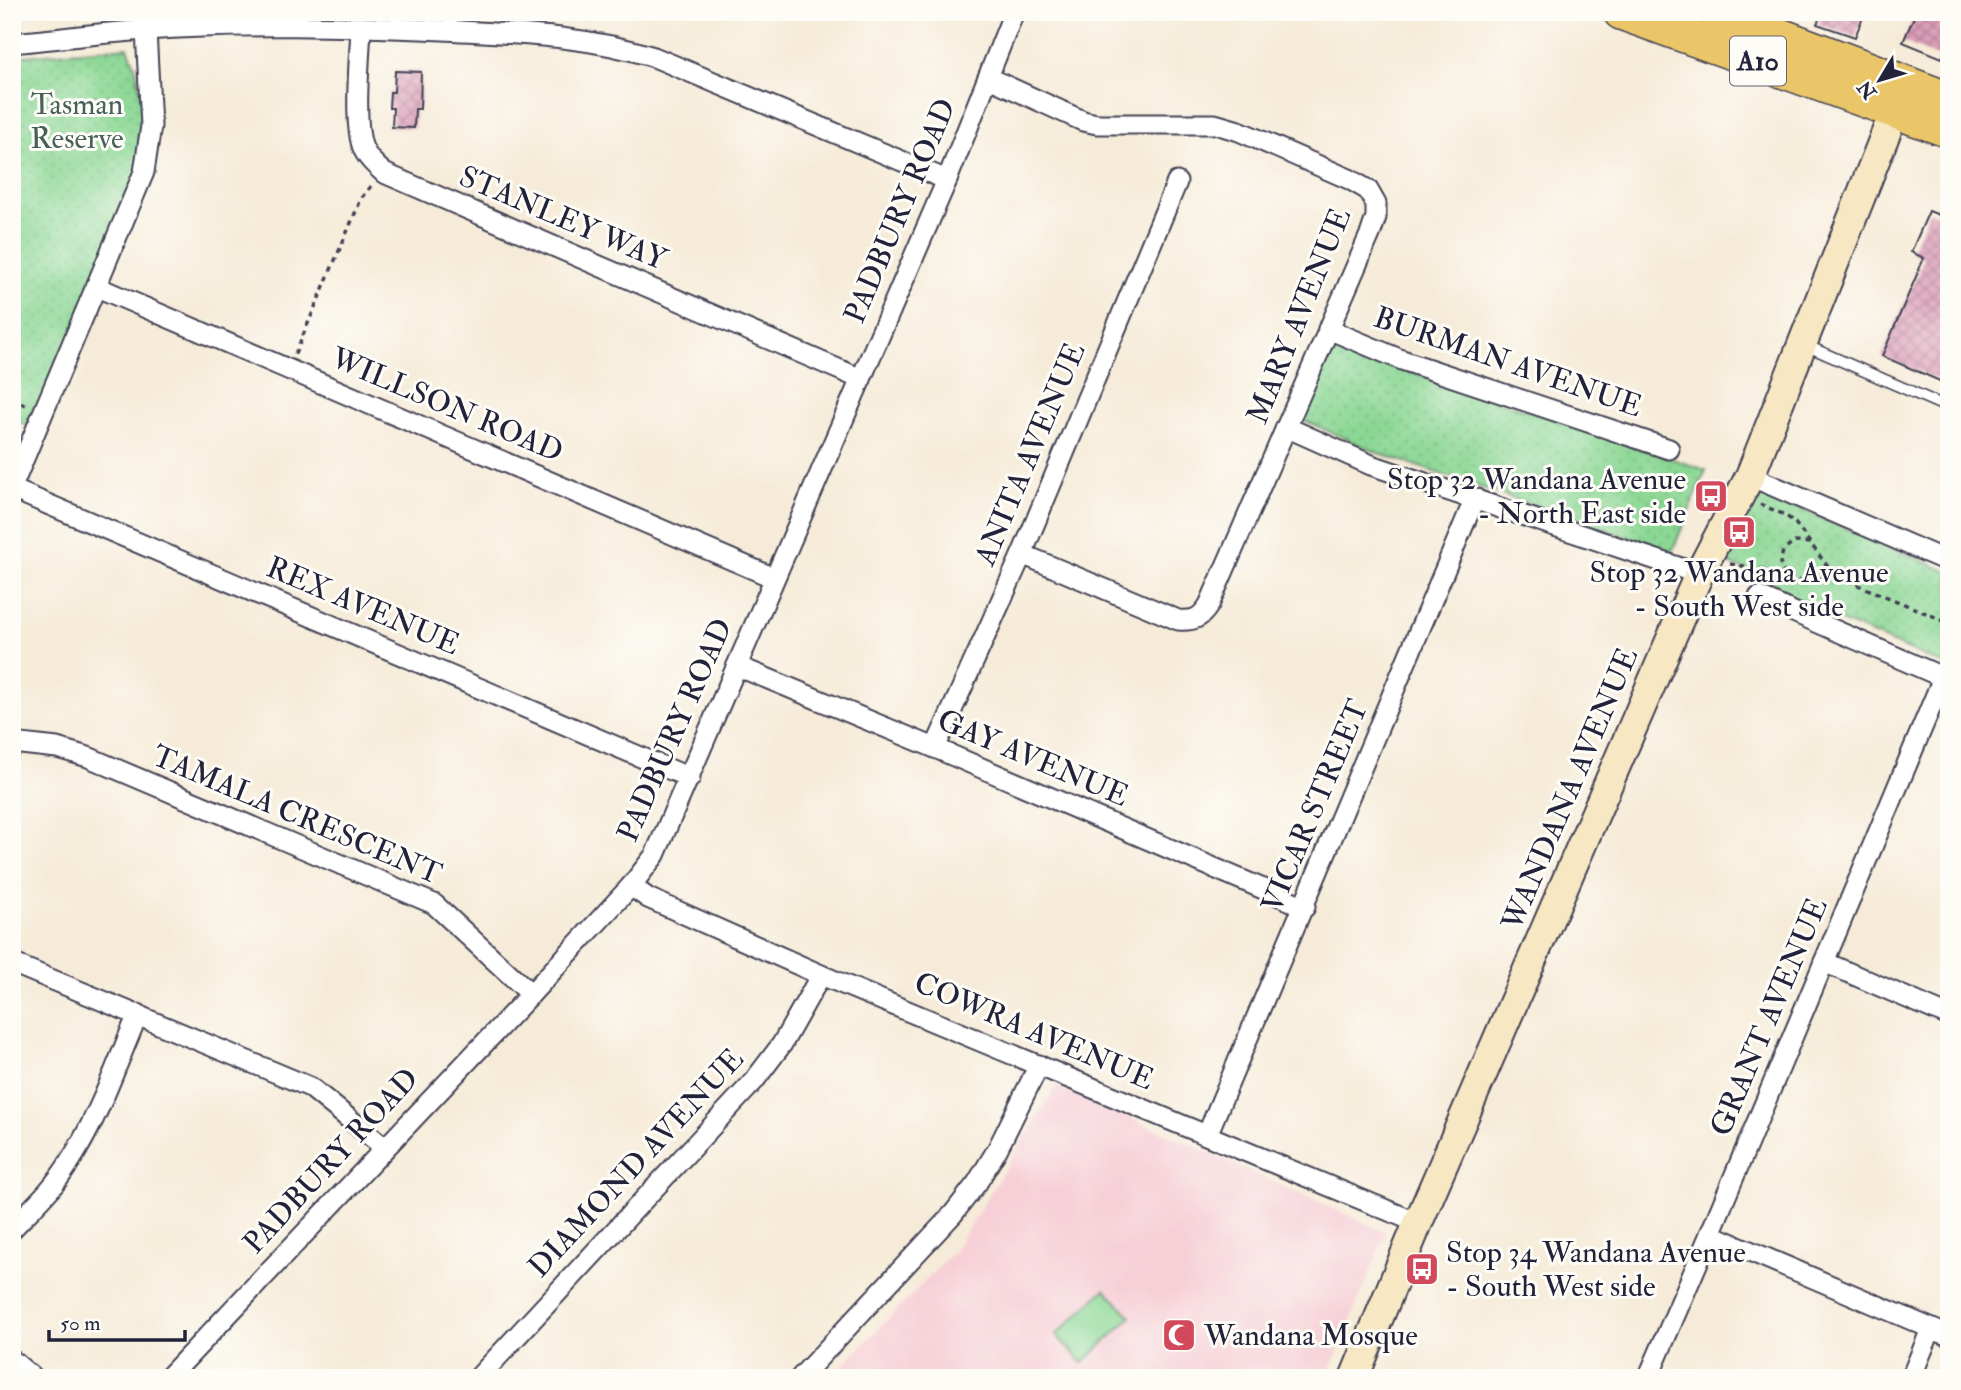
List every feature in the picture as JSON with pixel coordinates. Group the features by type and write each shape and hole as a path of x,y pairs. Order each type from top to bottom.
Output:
{"highway":[{"name":"A10","path":"1621,12 1900,97 1949,100"},
{"name":"A10","path":"1717,12 1900,97 1949,130"}],"street":[{"name":"PADBURY ROAD","path":"169,1378 531,994 631,886 655,855 947,180 1014,12"},
{"path":"12,43 146,30 257,26 361,27 555,35 626,48 685,69 947,180"},
{"name":"STANLEY WAY","path":"361,27 359,130 363,149 373,164 384,173 861,379"},
{"path":"12,488 133,202 146,159 151,126 146,30"},
{"name":"MARY AVENUE","path":"989,78 1083,121 1097,124 1215,124 1239,131 1349,179 1368,190 1376,204 1376,217 1202,616 1192,621 1178,620 1021,554"},
{"name":"WANDANA AVENUE","path":"1353,1378 1699,575 1753,489 1802,344 1900,97"},
{"name":"ANITA AVENUE","path":"935,748 1021,554 1177,182"},
{"name":"WILLSON ROAD","path":"97,287 774,578"},
{"name":"BURMAN AVENUE","path":"1328,329 1409,363 1669,449"},
{"path":"1286,427 1371,465 1699,575"},
{"name":"REX AVENUE","path":"12,488 690,778"},
{"path":"1753,489 1949,562"},
{"name":"VICAR STREET","path":"1207,1135 1475,498"},
{"path":"1759,597 1946,679"},
{"name":"GAY AVENUE","path":"737,666 1305,907"},
{"name":"GRANT AVENUE","path":"1648,1378 1946,679"},
{"name":"TAMALA CRESCENT","path":"12,743 57,748 88,757 435,904 531,994"},
{"name":"COWRA AVENUE","path":"631,886 648,898 821,975 1418,1223"},
{"path":"1824,962 1949,1016"},
{"path":"12,963 310,1087 385,1148"},
{"name":"DIAMOND AVENUE","path":"478,1378 754,1082 782,1044 821,975"},
{"path":"12,1229 46,1194 69,1164 83,1140 138,1014"},
{"path":"800,1378 938,1231 977,1183 997,1150 1039,1065"},
{"path":"1710,1234 1940,1332 1911,1378"},
{"path":"12,1360 33,1378"}],"lane":[{"path":"1802,344 1949,408"}],"path":[{"path":"293,359 362,197 372,184"},
{"path":"1753,489 1786,515 1834,575 1949,624"},
{"path":"1787,577 1780,563 1783,551 1795,542 1811,543"},
{"path":"1728,564 1763,569 1804,582 1834,575"}],"shaded area":[{"path":"1057,1085 1386,1232 1327,1378 831,1378 954,1251"}],"green space":[{"name":"Tasman Reserve","path":"128,47 136,69 142,103 144,172 37,429 12,419 12,57"},
{"path":"1334,346 1706,470 1672,552 1378,453 1301,419"},
{"path":"1767,495 1949,572 1949,667 1787,598 1772,582 1722,560 1746,501"},
{"path":"1105,1289 1131,1317 1083,1363 1056,1335"}],"building":[{"path":"1822,12 1865,12 1855,37 1817,24"},
{"path":"1916,12 1949,12 1949,40 1942,58 1903,42"},
{"path":"395,71 421,72 420,109 415,109 414,128 392,127 393,108 389,108 390,92 394,92"},
{"path":"1929,211 1949,219 1949,385 1882,356 1924,258 1911,252"}],"place":[{"name":"Stop 32 Wandana Avenue - North East side","path":"1711,496"},
{"name":"Stop 32 Wandana Avenue - South West side","path":"1739,532"},
{"name":"Stop 34 Wandana Avenue - South West side","path":"1422,1269"},
{"name":"Wandana Mosque","path":"1179,1335"}]}
